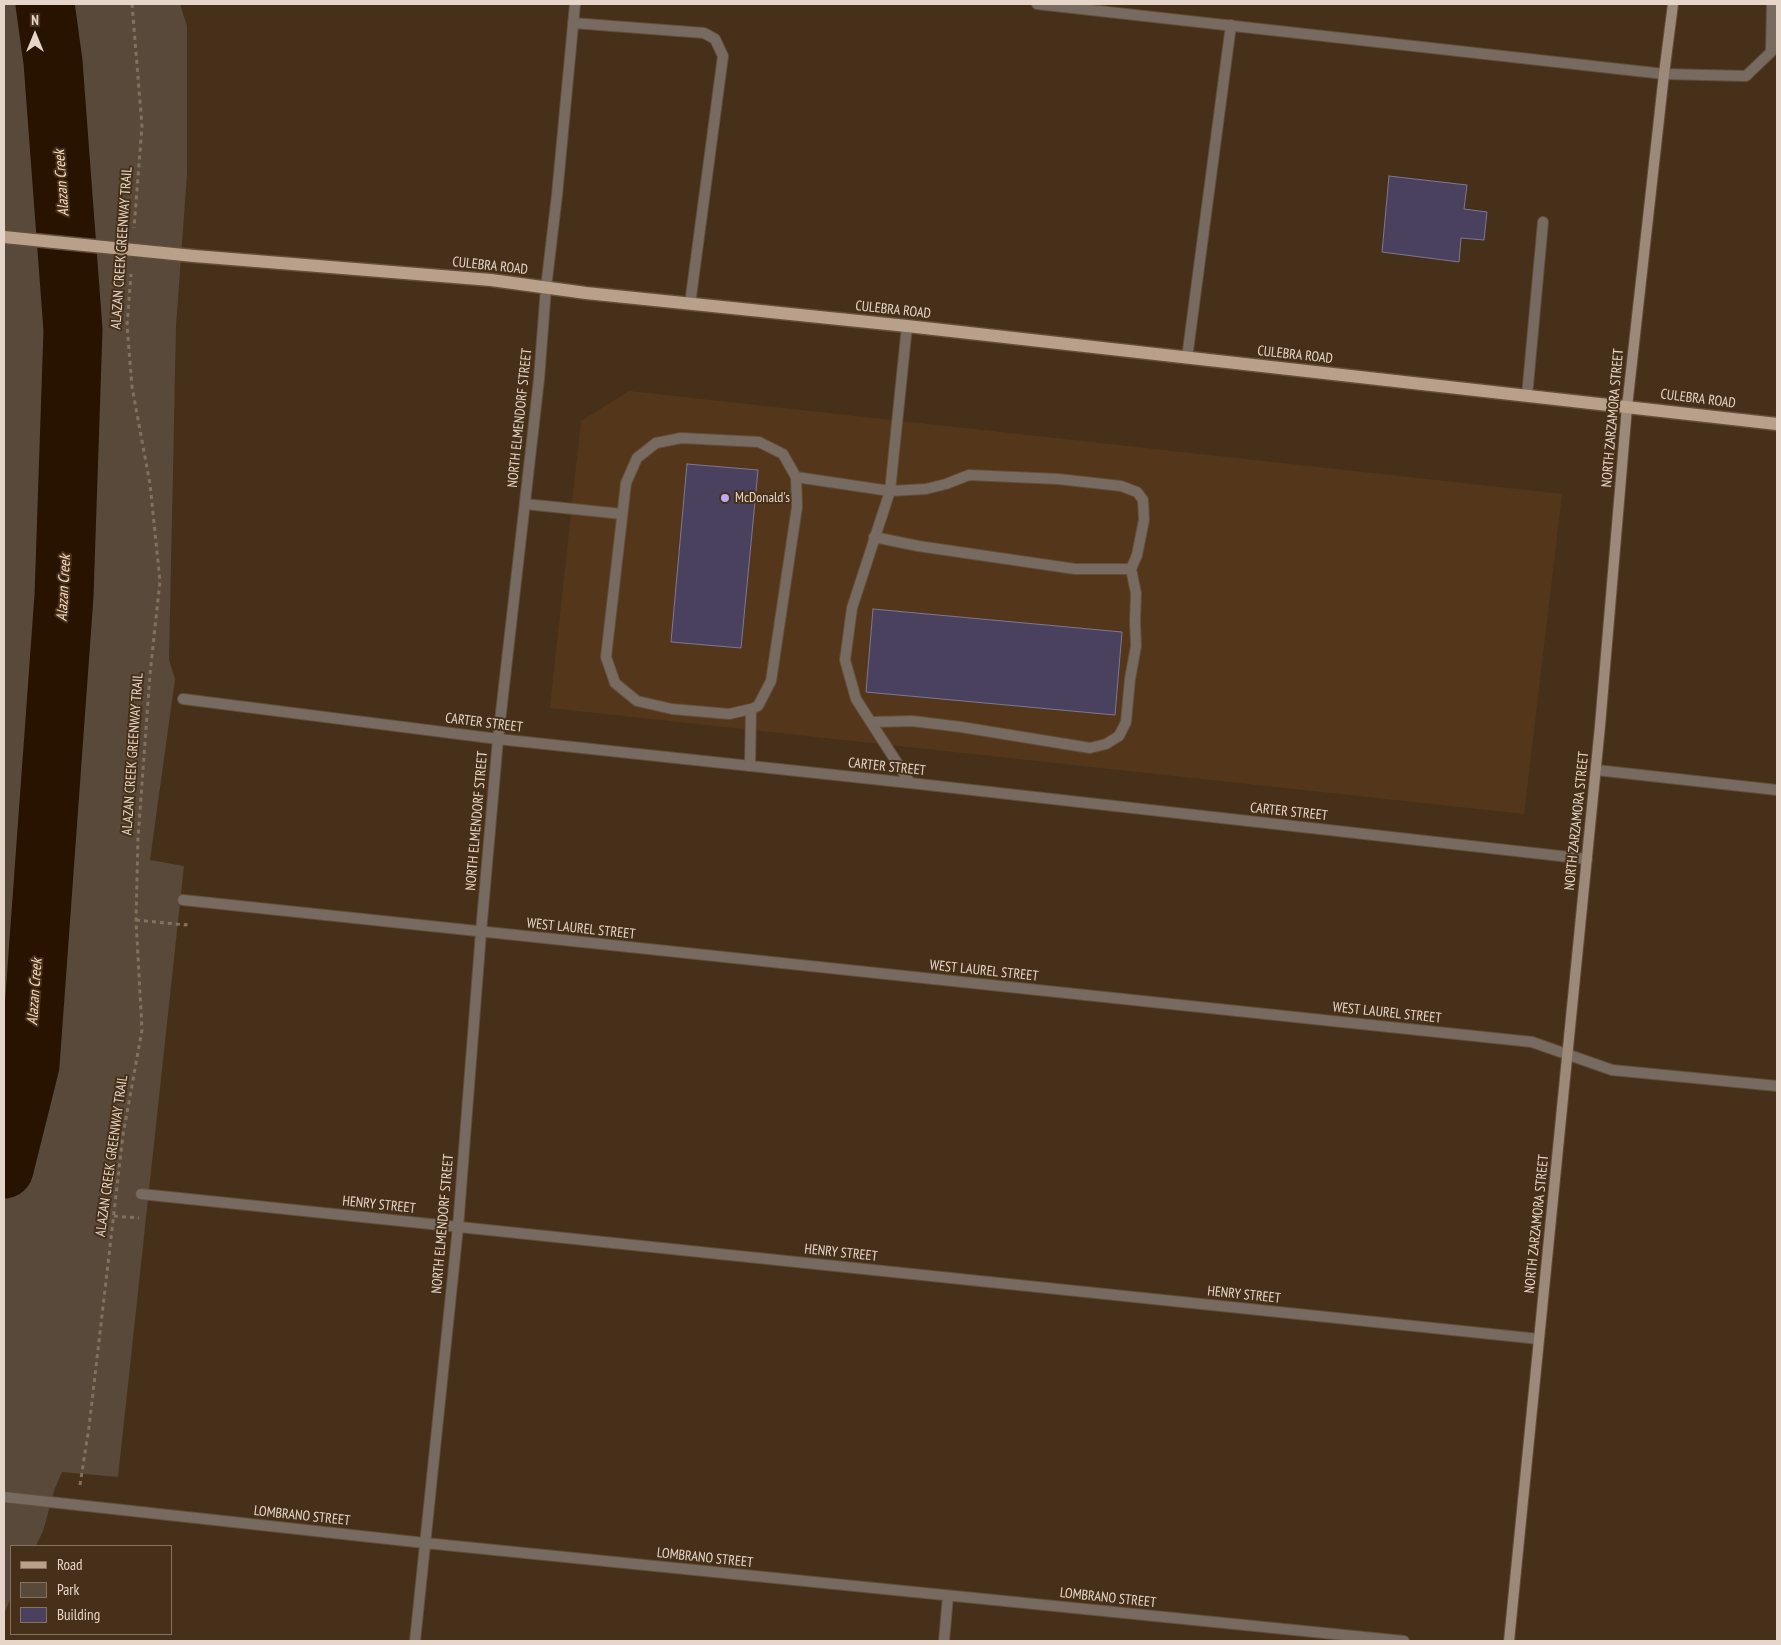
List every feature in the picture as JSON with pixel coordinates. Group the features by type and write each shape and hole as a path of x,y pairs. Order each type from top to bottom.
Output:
{"main road":[{"name":"NORTH ZARZAMORA STREET","path":"1509,1641 1596,770 1627,406 1673,4"},
{"name":"CULEBRA ROAD","path":"4,237 194,256 491,280 546,288 907,326 1777,424"}],"street":[{"name":"NORTH ELMENDORF STREET","path":"415,1641 458,1227 498,739 539,378 546,288 575,4"},
{"path":"1037,4 1664,74 1746,76 1771,52 1772,4"},
{"path":"573,23 704,33 715,39 723,56 690,304"},
{"path":"1187,358 1231,25"},
{"path":"1527,396 1543,222"},
{"path":"907,326 890,491 852,608 845,660 856,699 910,783"},
{"path":"681,438 760,442 784,454 796,477 797,508 772,681 758,706 729,714 672,709 637,701 614,684 606,657 626,483 637,458 656,443 681,438"},
{"path":"796,477 890,491 926,489 969,475 1058,479 1121,486 1137,492 1142,500 1144,520 1137,555 1131,569 1136,593 1136,646 1130,679 1126,722 1118,736 1106,744 1090,748 970,728 912,721 872,722"},
{"path":"525,504 622,514"},
{"path":"874,537 918,546 1075,569 1131,569"},
{"name":"CARTER STREET","path":"183,699 498,739 1587,859"},
{"path":"750,766 751,709"},
{"path":"1596,770 1777,790"},
{"name":"WEST LAUREL STREET","path":"183,900 1532,1042 1612,1070 1777,1086"},
{"name":"HENRY STREET","path":"141,1194 1539,1339"},
{"name":"LOMBRANO STREET","path":"4,1497 425,1544 1404,1641"},
{"path":"944,1641 948,1596"}],"path":[{"name":"ALAZAN CREEK GREENWAY TRAIL","path":"132,4 142,126 134,236"},
{"name":"ALAZAN CREEK GREENWAY TRAIL","path":"77,1505 89,1427 123,1135 142,1030 136,920 138,838 150,674 160,581 150,484 132,387 127,325 132,265"}],"shaded area":[{"path":"629,391 1562,494 1524,814 550,708 581,421"}],"green space":[{"path":"4,4 180,4 187,26 187,174 176,326 169,660 175,679 150,860 184,866 118,1477 62,1472 55,1488 43,1531 36,1545 10,1545 10,1600 4,1614"}],"building":[{"path":"1389,176 1467,185 1464,209 1487,212 1484,240 1461,238 1459,262 1382,252"},
{"path":"687,464 758,470 741,648 671,642"},
{"path":"873,609 1122,632 1115,715 866,692"}],"waterway":[{"name":"Alazan Creek","path":"4,1169 30,1065 64,596 73,330 53,62 45,4"}],"place":[{"name":"McDonald's","path":"725,498"}]}
